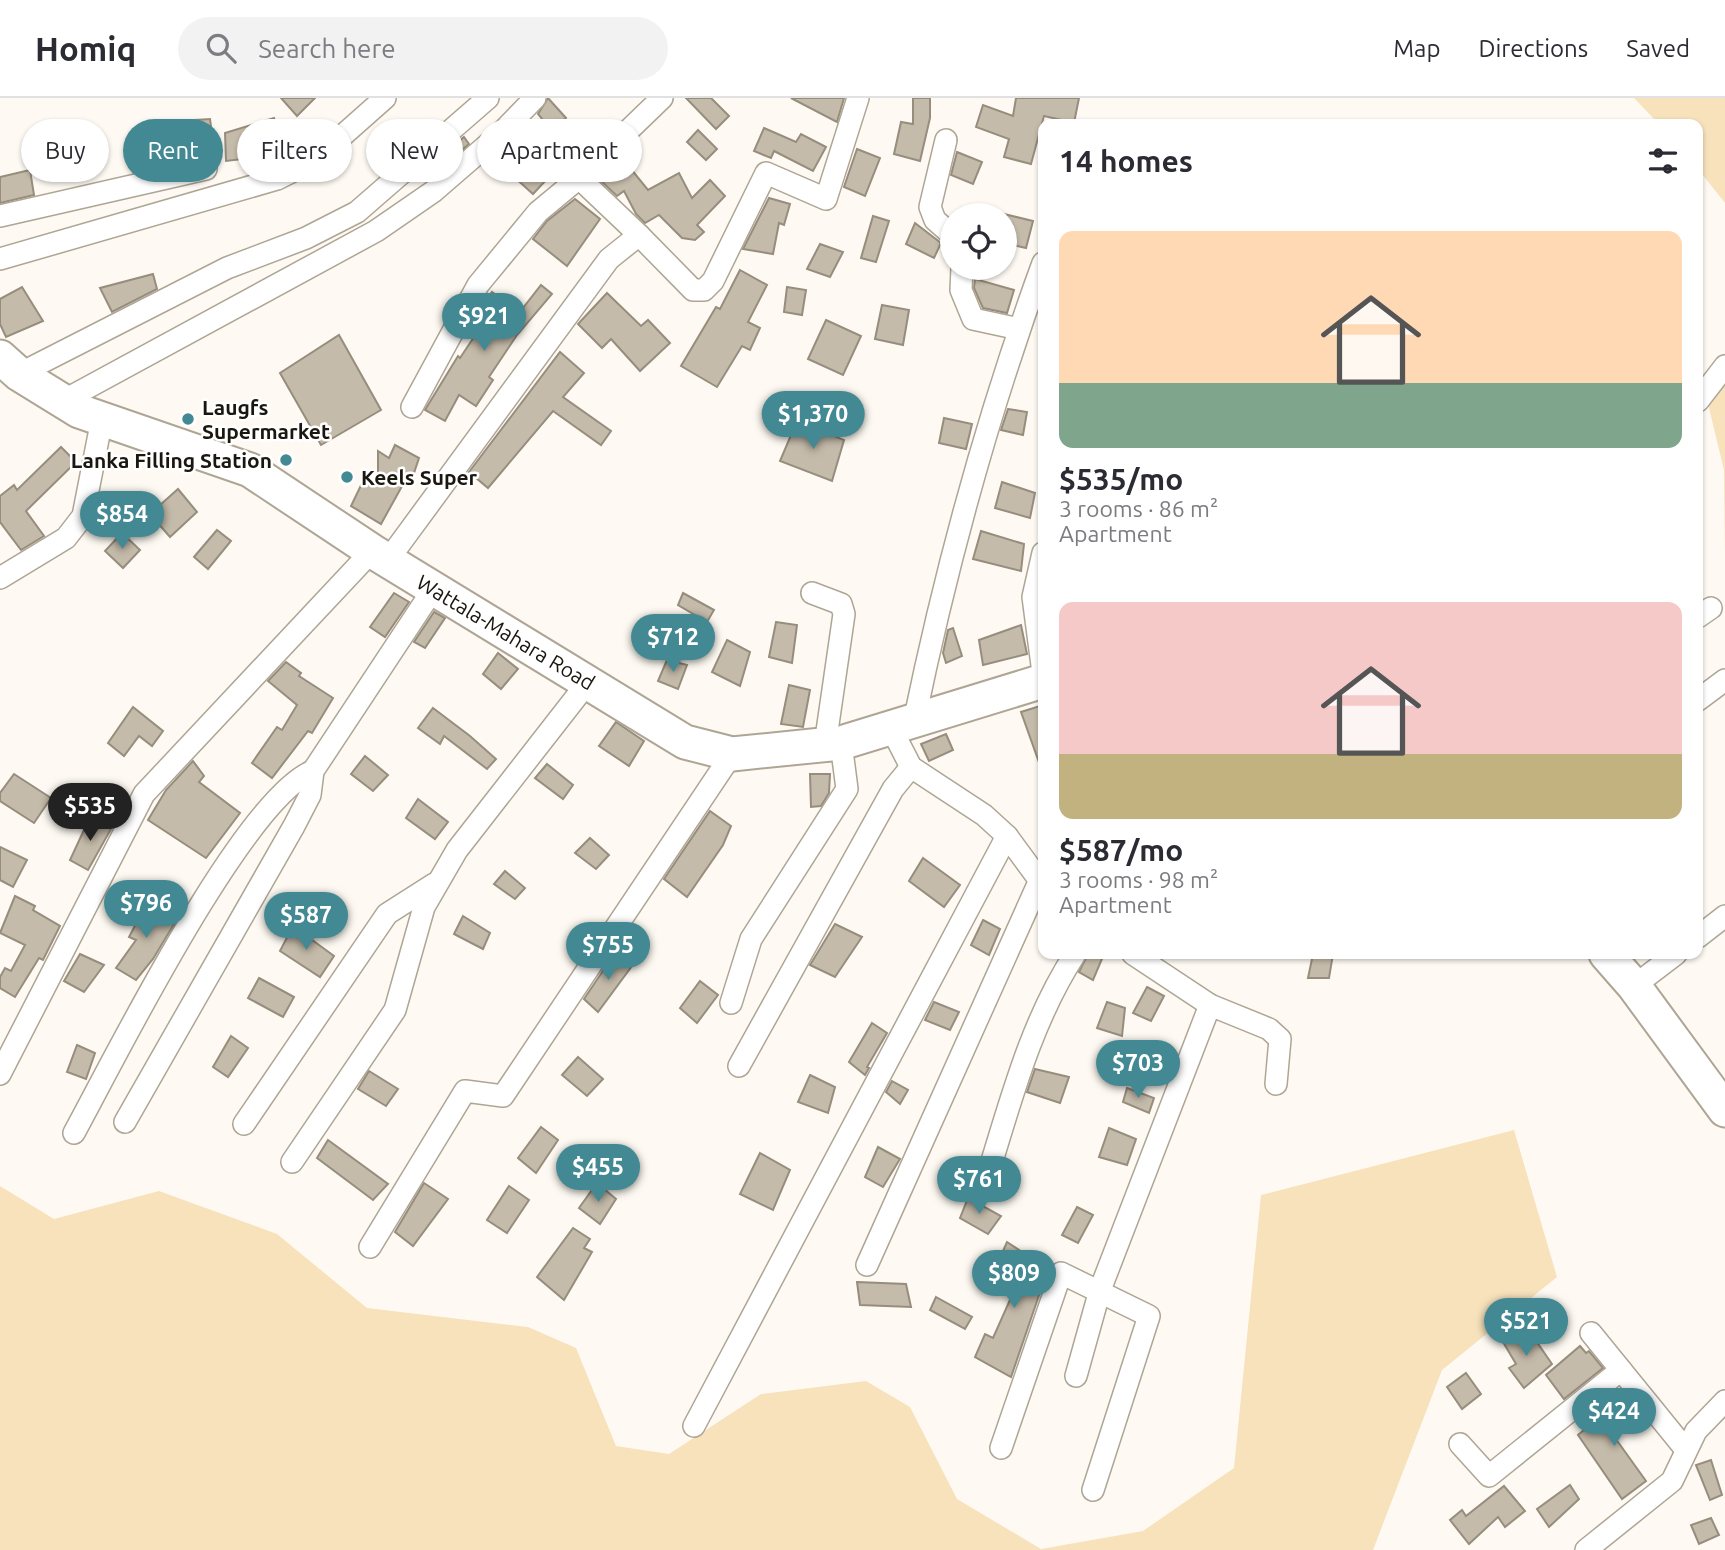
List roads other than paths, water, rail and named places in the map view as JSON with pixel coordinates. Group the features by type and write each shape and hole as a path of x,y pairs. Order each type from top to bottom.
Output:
{"main road":[{"name":"Wattala-Mahara Road","path":"9,365 61,402 102,419 250,470 380,556 685,742 732,754 833,744 1038,683"},
{"path":"1610,959 1634,986 1725,1110"}],"street":[{"path":"0,259 277,178 315,160 385,98"},
{"path":"9,365 227,268 306,239 357,212 488,98"},
{"path":"61,402 376,231 434,191 501,133 535,98"},
{"path":"640,119 662,98"},
{"path":"583,182 693,290 704,290 713,281 766,173 826,199 858,98"},
{"path":"940,224 935,220 930,207 946,140"},
{"path":"0,216 149,182"},
{"path":"412,407 478,285 538,212 574,182"},
{"path":"0,1074 144,794 380,556 608,259 639,236"},
{"path":"1038,277 1019,329 902,725 911,766 984,815 1007,836 1038,880"},
{"path":"961,280 961,290 972,319 1019,329"},
{"path":"1703,395 1725,366"},
{"path":"0,578 66,538 83,516 102,419"},
{"path":"1038,575 1033,597 1038,635"},
{"path":"125,1122 294,827 310,795 313,771 435,588"},
{"path":"732,1003 751,939 847,789 833,744 844,614 841,604 812,593"},
{"path":"1703,696 1725,681"},
{"path":"292,1162 395,1010 424,907 457,850 588,682"},
{"path":"370,1247 465,1091 503,1096 732,754"},
{"path":"739,1066 893,789 911,766"},
{"path":"74,1133 208,892 261,818 297,777 313,771"},
{"path":"694,1426 1007,836"},
{"path":"244,1124 387,914 438,882"},
{"path":"867,1265 1038,891"},
{"path":"1703,933 1725,916"},
{"path":"992,1161 1023,1060 1055,985 1072,959"},
{"path":"1140,959 1209,1005 1269,1029 1280,1040 1276,1084"},
{"path":"1634,986 1669,959"},
{"path":"1076,1376 1100,1290 1209,1005"},
{"path":"1001,1448 1061,1273 1149,1316 1093,1490"},
{"path":"1591,1333 1686,1450"},
{"path":"1461,1444 1489,1476 1621,1370"},
{"path":"1586,1550 1672,1480 1696,1431 1725,1401"}],"place":[{"name":"Laugfs Supermarket","path":"188,419"},
{"name":"Lanka Filling Station","path":"286,460"},
{"name":"Keels Super","path":"347,477"}]}
